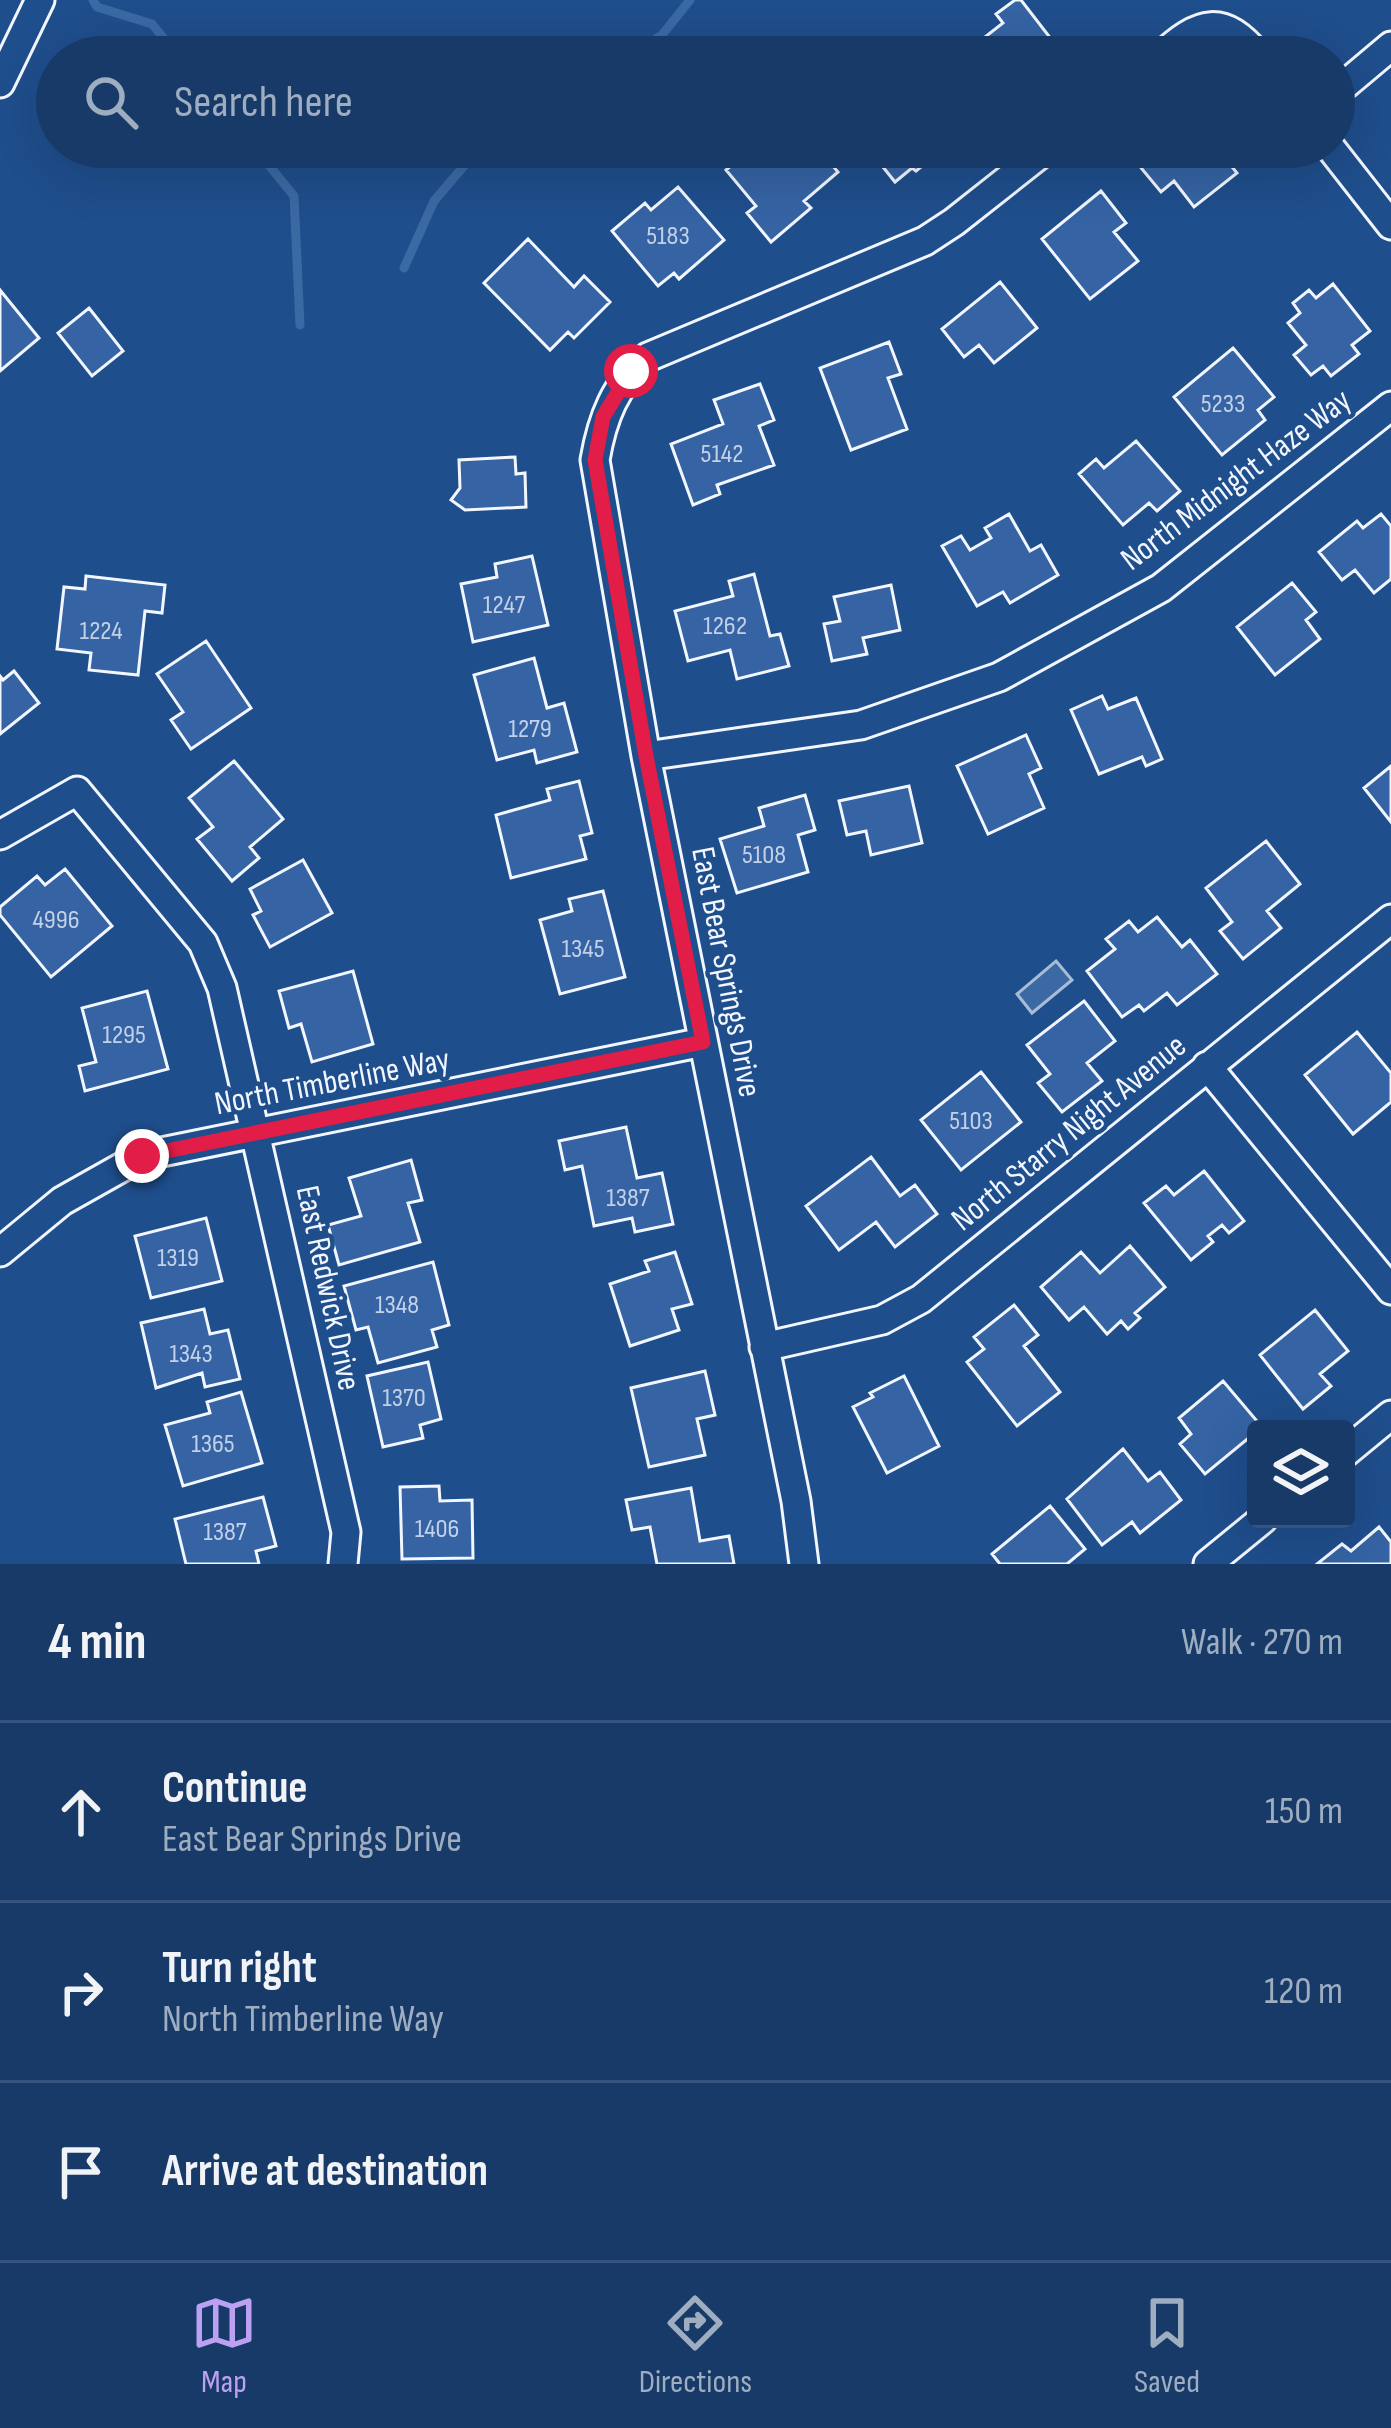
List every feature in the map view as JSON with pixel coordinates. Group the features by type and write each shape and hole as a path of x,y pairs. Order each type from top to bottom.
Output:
{"street":[{"path":"0,83 40,0"},
{"path":"1188,36 1214,25 1241,36"},
{"path":"1355,76 1391,46"},
{"name":"East Bear Springs Drive","path":"804,1564 796,1501 646,756 595,460 603,417 631,371 649,357 925,241 1022,168"},
{"path":"1346,168 1391,225"},
{"name":"North Midnight Haze Way","path":"646,756 861,724 999,677 1161,589 1391,406"},
{"name":"East Redwick Drive","path":"0,835 77,791 203,944 222,988 258,1135 346,1532 343,1564"},
{"name":"North Starry Night Avenue","path":"764,1347 882,1320 921,1299 1391,919"},
{"name":"North Timberline Way","path":"0,1252 62,1201 142,1156 703,1042"},
{"path":"1207,1066 1391,1290"},
{"path":"1355,1445 1391,1415"},
{"path":"1208,1564 1252,1528"}],"water":[{"path":"1056,961 1072,980 1032,1013 1017,994"}],"building":[{"path":"1021,0 1049,36 986,36 1003,23 996,14"},
{"path":"835,168 838,172 804,201 811,208 771,242 747,213 756,206 726,170"},
{"path":"884,168 912,168 895,182"},
{"path":"1141,168 1233,168 1237,173 1194,207 1174,181 1161,192"},
{"path":"678,187 724,240 679,279 674,273 658,286 612,231 645,203 651,210"},
{"path":"1101,191 1126,223 1114,232 1138,261 1090,299 1042,239"},
{"path":"528,239 574,287 584,276 610,302 574,338 568,332 550,350 484,283"},
{"path":"1000,282 1037,328 994,363 979,345 964,357 942,329"},
{"path":"1333,284 1370,331 1352,345 1359,354 1331,376 1323,366 1311,375 1294,355 1306,345 1288,323 1300,313 1293,303 1309,290 1316,298"},
{"path":"0,290 39,338 0,371"},
{"path":"89,308 123,351 92,376 58,333"},
{"path":"889,342 901,374 888,378 907,429 851,450 820,368"},
{"path":"1233,348 1274,397 1258,410 1265,420 1222,455 1174,397"},
{"path":"760,384 774,420 759,426 774,465 717,485 720,494 693,505 671,444 723,424 714,400"},
{"path":"1136,441 1180,491 1157,511 1149,503 1123,525 1079,474 1096,459 1104,468"},
{"path":"515,457 516,474 525,473 526,507 465,510 451,500 460,488 459,460"},
{"path":"1009,514 1030,551 1041,545 1058,575 1010,603 1003,592 977,606 942,546 961,536 970,550 991,538 985,528"},
{"path":"1381,514 1391,526 1391,579 1374,593 1355,570 1342,580 1319,552 1357,521 1363,528"},
{"path":"532,556 548,625 473,642 461,584 497,577 495,564"},
{"path":"754,574 770,636 780,634 789,666 737,679 730,650 688,661 675,611 733,596 729,581"},
{"path":"86,576 165,585 162,613 145,611 138,675 89,670 91,653 57,649 64,587 85,589"},
{"path":"1292,583 1316,612 1306,620 1320,639 1275,675 1237,627"},
{"path":"891,585 900,630 863,638 867,654 832,661 824,624 840,621 834,597"},
{"path":"206,641 251,708 191,749 171,720 183,712 157,674"},
{"path":"534,658 547,708 564,703 577,752 537,763 534,750 497,760 474,675"},
{"path":"14,671 39,703 0,734 0,676 3,680"},
{"path":"1102,696 1108,709 1136,698 1162,759 1146,766 1142,757 1099,774 1071,710"},
{"path":"1026,735 1041,768 1029,774 1044,808 988,834 957,766"},
{"path":"234,761 283,819 250,847 259,858 232,881 197,839 213,827 189,798"},
{"path":"1391,766 1391,822 1364,788"},
{"path":"579,781 592,833 580,836 586,859 511,878 496,815 550,800 547,789"},
{"path":"909,786 922,843 871,855 866,831 847,835 839,801"},
{"path":"805,795 815,830 798,835 808,872 737,893 720,839 764,826 759,808"},
{"path":"1266,841 1300,884 1267,911 1281,928 1243,959 1220,931 1232,922 1206,888"},
{"path":"303,860 332,913 270,947 253,915 261,911 250,889"},
{"path":"65,869 112,926 51,977 0,915 0,907 37,876 45,885"},
{"path":"603,891 625,977 560,994 540,920 572,911 569,899"},
{"path":"1157,917 1182,947 1190,940 1217,974 1177,1005 1167,993 1144,1011 1139,1005 1122,1017 1087,971 1115,949 1106,939 1129,921 1138,932"},
{"path":"353,971 373,1044 312,1062 301,1024 289,1028 279,991"},
{"path":"147,991 168,1069 85,1091 79,1066 96,1062 82,1008"},
{"path":"1084,1001 1115,1041 1087,1063 1102,1081 1062,1112 1038,1083 1050,1074 1027,1045"},
{"path":"1357,1032 1391,1073 1391,1102 1353,1134 1305,1075"},
{"path":"981,1072 1021,1122 961,1170 921,1120"},
{"path":"626,1127 637,1178 662,1173 673,1224 635,1232 632,1218 594,1226 582,1166 565,1170 559,1141"},
{"path":"871,1157 900,1196 915,1185 937,1214 895,1247 876,1222 839,1250 806,1206"},
{"path":"411,1160 422,1200 408,1203 420,1242 339,1265 328,1225 361,1216 349,1178"},
{"path":"1204,1171 1244,1221 1229,1233 1222,1225 1208,1236 1213,1242 1191,1260 1144,1203 1166,1186 1174,1195"},
{"path":"206,1218 222,1281 151,1298 135,1236"},
{"path":"1130,1246 1165,1287 1135,1313 1140,1318 1128,1329 1121,1321 1107,1334 1084,1307 1069,1320 1041,1287 1081,1252 1100,1273"},
{"path":"675,1252 692,1304 672,1309 679,1330 630,1346 610,1284 649,1271 645,1261"},
{"path":"433,1262 449,1325 432,1330 437,1347 378,1363 368,1327 356,1330 344,1286"},
{"path":"1014,1305 1038,1335 1024,1346 1060,1392 1017,1426 967,1362 984,1349 974,1337"},
{"path":"204,1309 210,1334 228,1330 240,1379 205,1387 202,1373 156,1388 141,1323"},
{"path":"1315,1310 1348,1351 1320,1374 1331,1386 1303,1409 1260,1355"},
{"path":"428,1362 441,1419 420,1425 423,1438 383,1447 367,1376"},
{"path":"705,1371 715,1415 697,1419 705,1455 649,1467 631,1388"},
{"path":"904,1376 939,1446 887,1473 853,1407"},
{"path":"1223,1381 1256,1420 1247,1420 1247,1439 1205,1474 1180,1444 1191,1434 1179,1418"},
{"path":"241,1392 262,1463 183,1486 165,1425 210,1413 207,1402"},
{"path":"1123,1449 1148,1481 1160,1472 1181,1500 1140,1533 1132,1522 1102,1545 1067,1499"},
{"path":"439,1486 440,1501 472,1500 473,1558 402,1559 400,1487"},
{"path":"691,1488 700,1541 729,1536 734,1564 657,1564 650,1527 632,1530 626,1500"},
{"path":"263,1497 276,1546 256,1551 259,1564 186,1564 175,1519"},
{"path":"1050,1506 1085,1549 1067,1564 1000,1564 992,1554"},
{"path":"1379,1527 1391,1542 1391,1564 1317,1564 1342,1544 1351,1551"}],"waterway":[{"path":"93,0 97,7 152,24 162,36"},
{"path":"660,36 690,0"},
{"path":"271,168 294,196 300,325"},
{"path":"404,268 434,201 462,168"}],"route":[{"path":"142,1156 703,1042 646,756 595,460 603,417 631,371"}]}
